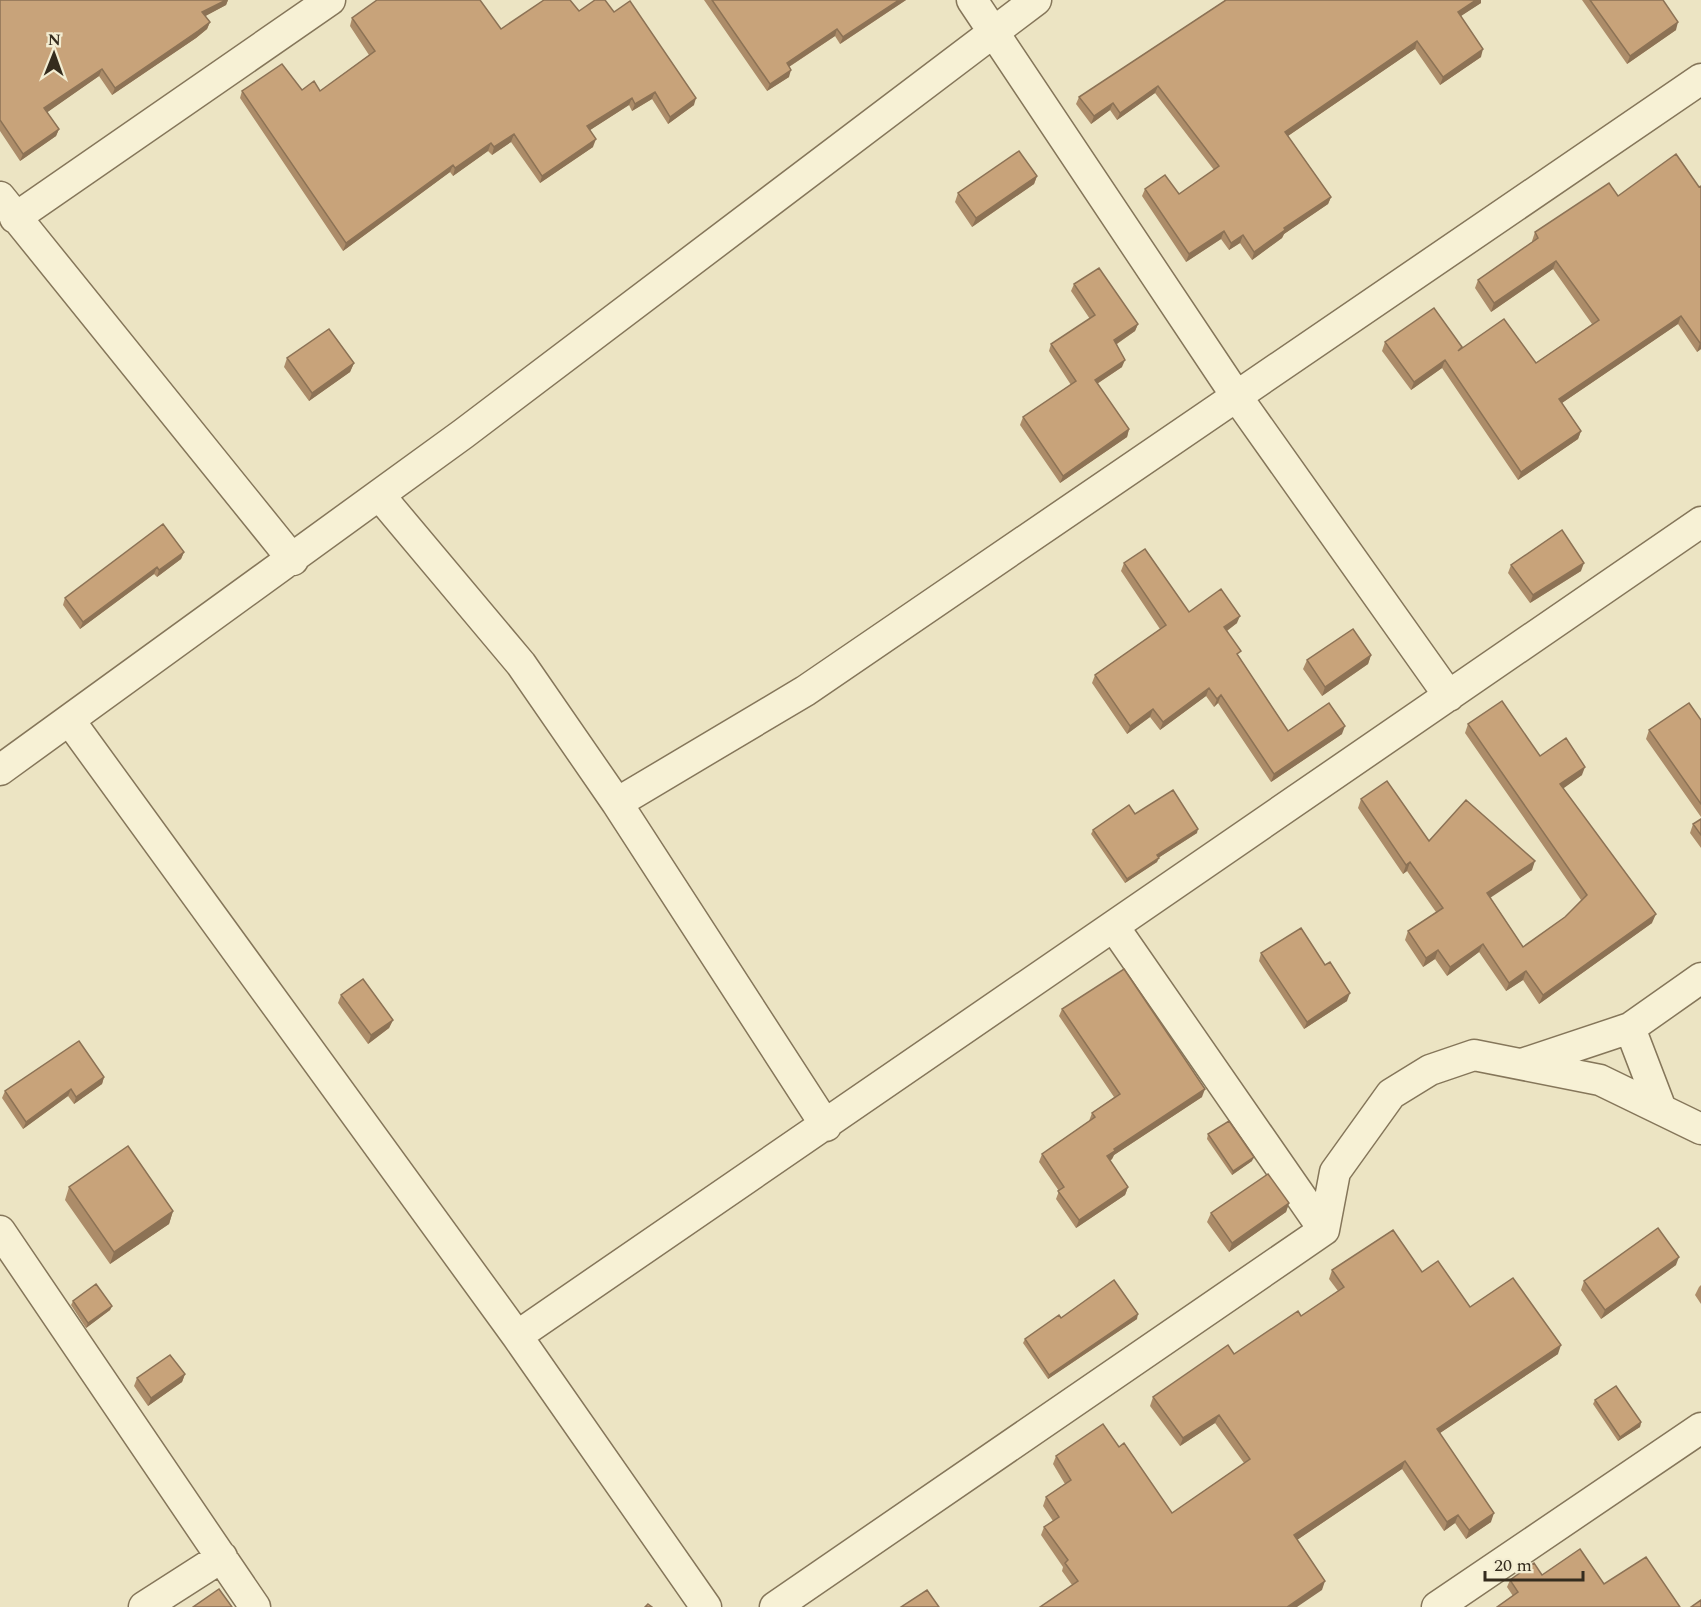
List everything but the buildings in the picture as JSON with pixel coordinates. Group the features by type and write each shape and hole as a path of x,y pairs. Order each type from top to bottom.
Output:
{"street":[{"path":"293,560 8,208 330,0"},
{"path":"972,0 1237,397 1449,696"},
{"path":"0,770 380,496 1036,0"},
{"path":"617,803 805,691 1701,79"},
{"path":"380,496 521,664 617,803 826,1126"},
{"path":"517,1336 826,1126 1701,522"},
{"path":"70,721 517,1336 706,1607"},
{"path":"1114,927 1324,1230"},
{"path":"1520,1064 1630,1028 1701,978"},
{"path":"1630,1028 1660,1109"},
{"path":"775,1607 1324,1230 1335,1172 1391,1094 1430,1070 1474,1056 1600,1080 1701,1129"},
{"path":"5,1250 255,1607"},
{"path":"1437,1607 1701,1428"},
{"path":"144,1607 222,1557"}]}
